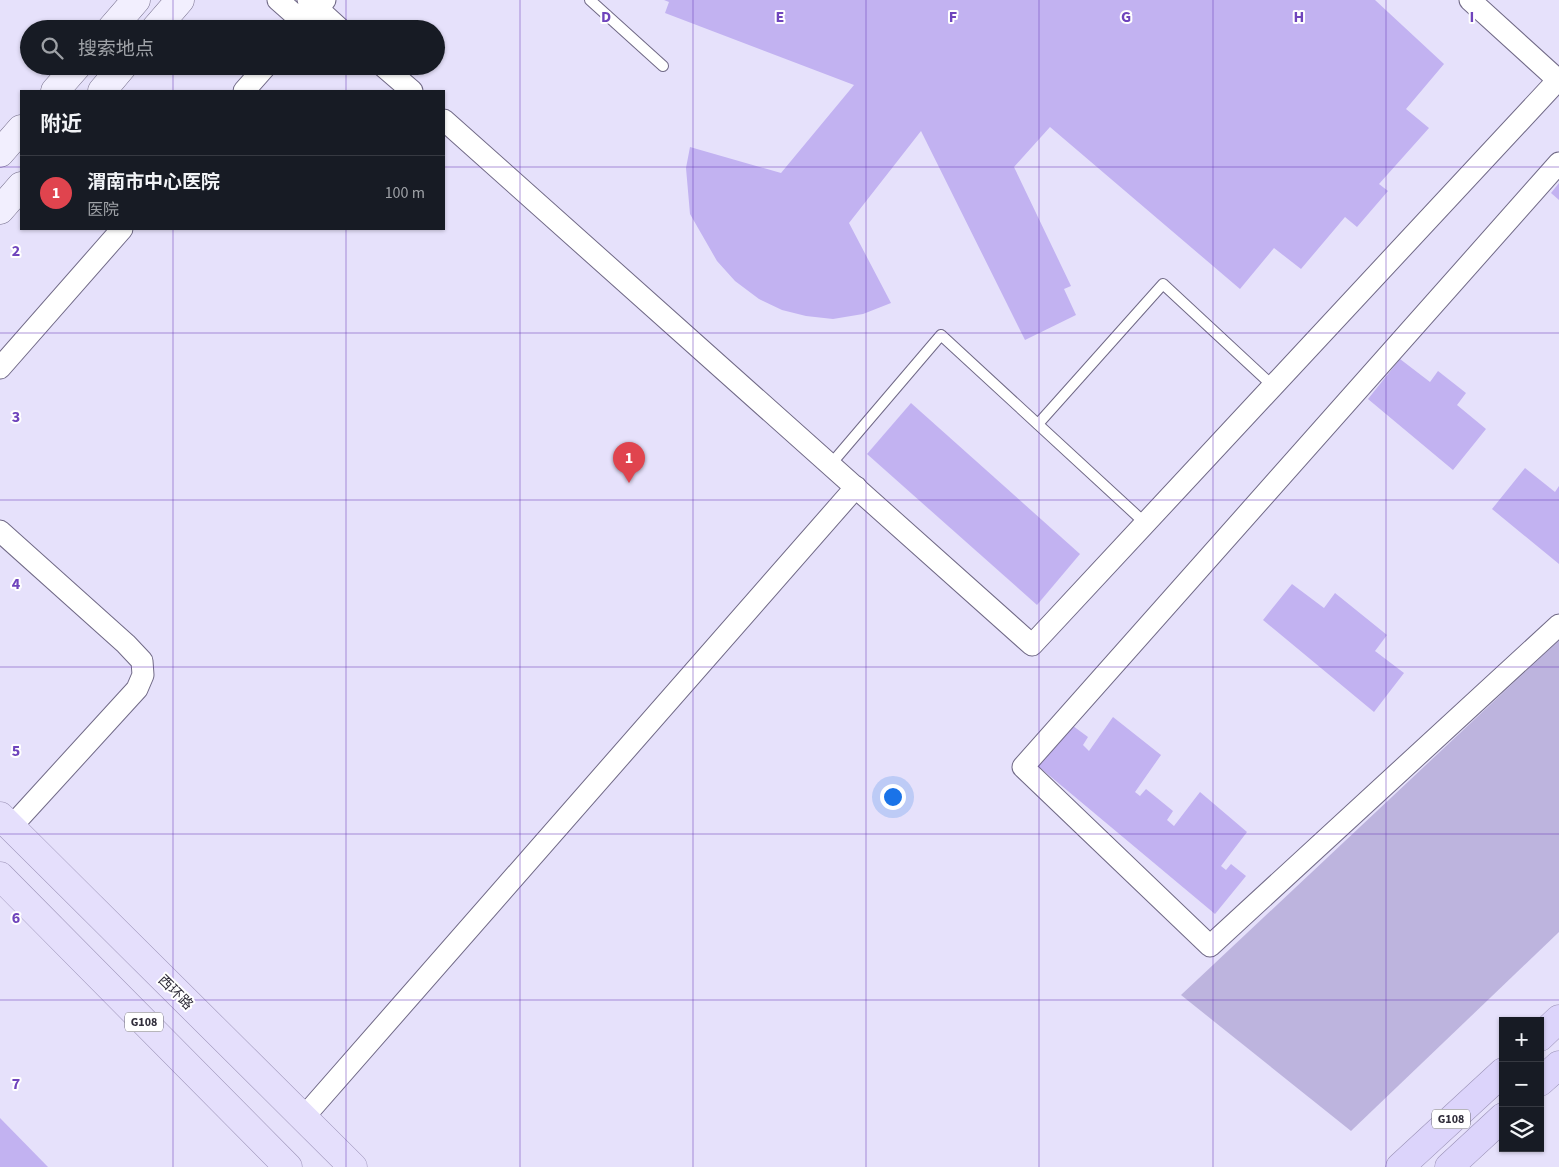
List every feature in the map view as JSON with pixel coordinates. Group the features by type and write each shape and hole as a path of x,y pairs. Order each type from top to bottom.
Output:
{"highway":[{"path":"1544,1033 1559,1019"},
{"path":"1544,1078 1559,1065"},
{"name":"G108","path":"1400,1167 1499,1076"},
{"name":"G108","path":"1449,1167 1499,1121"}],"main road":[{"path":"119,20 136,0"},
{"path":"163,20 180,0"},
{"path":"56,90 69,75"},
{"path":"103,90 115,75"},
{"path":"0,153 20,130"},
{"path":"0,210 20,187"},
{"name":"西环路","path":"6,822 353,1167"},
{"name":"G108","path":"0,876 288,1167"}],"street":[{"path":"278,0 310,12 324,20"},
{"path":"445,121 1032,644 1558,80 1470,0"},
{"path":"245,90 258,75"},
{"path":"393,75 411,90"},
{"path":"1559,162 1023,768 1210,946 1559,625"},
{"path":"0,368 121,230"},
{"path":"303,1118 856,487"},
{"path":"0,531 126,644 142,661 143,675 137,689 113,718 6,822"}],"lane":[{"path":"590,0 663,66"},
{"path":"1038,424 1163,284 1272,386"},
{"path":"831,464 941,335 1145,523"}],"shaded area":[{"path":"1559,640 1559,932 1351,1131 1181,995"}],"building":[{"path":"664,0 1375,0 1444,64 1406,109 1429,128 1379,184 1388,191 1357,227 1345,217 1301,269 1274,248 1240,289 1050,127 1014,167 1071,286 1064,289 1076,315 1025,340 921,131 849,223 891,303 863,314 833,319 806,316 782,310 759,299 735,281 717,261 690,214 686,168 690,147 781,173 854,85 665,13 669,2"},
{"path":"1559,183 1559,200 1551,193"},
{"path":"1400,359 1430,382 1438,371 1466,393 1457,405 1486,429 1453,470 1368,399"},
{"path":"911,403 1080,554 1037,605 867,454"},
{"path":"1525,468 1555,492 1559,486 1559,564 1492,509"},
{"path":"1292,584 1324,608 1335,593 1387,635 1375,651 1404,673 1374,712 1263,620"},
{"path":"1113,717 1161,755 1135,792 1140,796 1146,789 1173,811 1167,820 1174,826 1200,792 1247,832 1221,866 1226,870 1231,864 1246,876 1215,914 1038,766 1069,723 1088,737 1083,745 1089,751"},
{"path":"0,1118 48,1167 0,1167"}],"place":[{"name":"渭南市中心医院","path":"629,483"}]}
